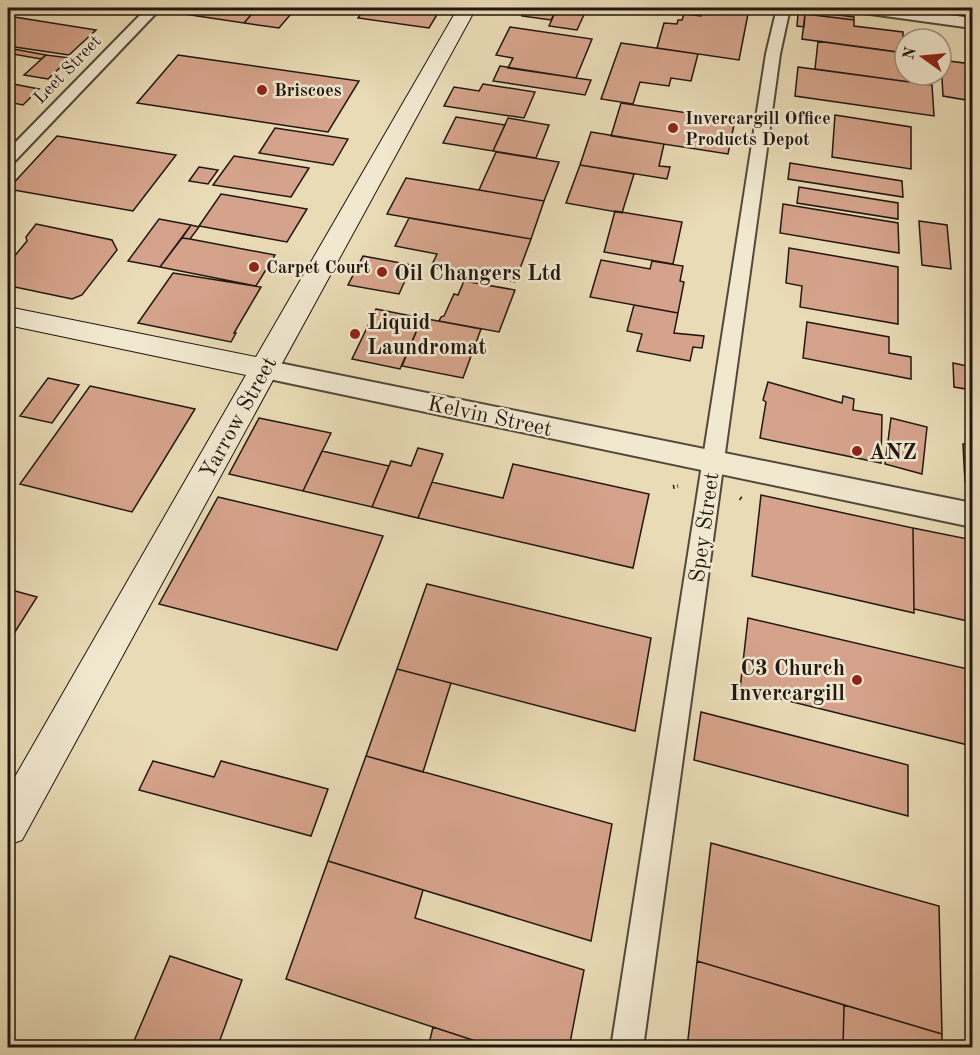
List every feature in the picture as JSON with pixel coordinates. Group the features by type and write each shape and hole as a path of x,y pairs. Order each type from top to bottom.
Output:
{"main road":[{"name":"Yarrow Street","path":"8,826 467,8"},
{"name":"Kelvin Street","path":"8,316 264,369"}],"street":[{"name":"Leet Street","path":"8,159 154,8"},
{"name":"Spey Street","path":"627,1047 771,66 783,8"},
{"path":"863,8 972,22"},
{"name":"Kelvin Street","path":"264,369 972,515"}],"building":[{"path":"182,8 257,8 244,23 177,13"},
{"path":"257,8 296,8 279,28 244,23"},
{"path":"365,8 441,8 429,28 358,18"},
{"path":"526,8 557,8 551,20 522,16"},
{"path":"557,8 587,8 577,30 549,26"},
{"path":"704,8 749,9 739,60 657,48 664,23 677,24 678,20 682,20 684,14 701,16"},
{"path":"808,11 854,17 854,20 805,14 804,27 797,26 798,14"},
{"path":"805,14 854,20 854,26 893,31 893,52 802,39"},
{"path":"8,16 96,30 69,55 8,46"},
{"path":"510,27 592,39 576,78 508,68 513,58 496,55"},
{"path":"818,41 893,51 893,80 815,69"},
{"path":"621,43 698,54 691,81 671,78 669,86 640,82 633,104 601,99"},
{"path":"8,48 46,55 41,59 13,54 8,59"},
{"path":"46,55 70,58 48,79 24,75"},
{"path":"178,55 359,81 328,132 137,103"},
{"path":"953,62 972,64 972,101 943,96 942,87 953,87"},
{"path":"500,66 591,80 585,95 493,81"},
{"path":"798,67 893,80 893,87 932,87 934,116 795,96"},
{"path":"8,83 39,89 23,105 8,102"},
{"path":"483,84 535,92 524,118 444,106 454,87 479,91"},
{"name":"Invercargill Office Products Depot","path":"621,103 735,120 728,154 611,136"},
{"path":"835,115 911,127 911,169 832,157"},
{"path":"456,117 505,125 493,151 443,143"},
{"path":"508,118 549,125 536,158 493,151"},
{"path":"275,128 348,139 333,165 259,153"},
{"path":"591,132 664,144 659,166 670,167 667,179 580,165"},
{"path":"57,136 176,155 133,211 8,189"},
{"path":"496,152 559,162 544,201 479,190"},
{"path":"234,156 309,168 291,197 213,185"},
{"path":"790,163 902,181 903,197 788,179"},
{"path":"580,165 634,174 622,213 566,203"},
{"path":"199,167 218,170 208,184 189,181"},
{"path":"406,178 544,201 531,239 387,214"},
{"path":"799,187 898,203 898,219 797,203"},
{"path":"221,194 307,209 287,242 199,226"},
{"path":"783,204 898,223 899,253 780,233"},
{"path":"615,211 682,222 673,264 604,252"},
{"path":"409,218 531,239 515,282 431,267 437,254 395,246"},
{"path":"159,219 191,225 160,267 128,261"},
{"path":"919,221 947,225 951,269 922,265"},
{"path":"36,224 112,240 117,250 82,295 72,299 15,287 8,290 8,264 27,241 26,237"},
{"path":"191,225 199,227 190,239 182,238"},
{"path":"182,238 275,255 256,286 160,267"},
{"path":"789,248 898,267 898,324 800,307 802,286 786,283"},
{"name":"Oil Changers Ltd","path":"363,256 412,265 399,294 348,285"},
{"path":"601,260 650,269 652,261 683,266 680,281 684,282 678,313 590,297"},
{"path":"173,273 261,287 231,342 138,323"},
{"path":"464,281 515,290 499,332 439,321 444,316 454,294 458,295"},
{"path":"634,305 678,313 674,333 704,336 702,348 693,347 690,361 637,351 642,334 627,331"},
{"path":"376,309 422,318 400,369 352,359"},
{"path":"422,318 481,329 463,378 402,366"},
{"path":"807,322 889,337 889,353 911,357 911,379 803,358"},
{"path":"953,363 972,367 972,390 954,387"},
{"path":"48,378 79,385 52,423 20,416"},
{"path":"768,382 842,403 843,396 854,399 853,410 882,415 881,463 760,438 766,402 763,400"},
{"path":"90,386 195,409 132,512 20,484"},
{"path":"259,418 331,433 303,491 229,474"},
{"path":"891,418 927,427 922,474 885,464"},
{"path":"963,444 972,445 972,483 965,482"},
{"path":"418,448 443,454 418,518 372,507 391,461 411,466"},
{"path":"322,451 389,466 372,507 303,491"},
{"path":"513,464 649,494 633,568 418,518 432,482 503,498"},
{"path":"761,495 913,528 914,613 752,576"},
{"path":"218,497 383,536 337,650 159,604"},
{"path":"913,528 968,539 972,622 914,609"},
{"path":"968,540 972,541 972,622"},
{"path":"427,584 651,638 635,731 397,669"},
{"path":"8,589 37,597 8,643"},
{"name":"C3 Church Invercargill","path":"748,618 972,670 972,746 740,689"},
{"path":"397,669 451,683 423,772 366,756"},
{"path":"701,712 908,765 908,816 694,760"},
{"path":"366,756 612,824 591,941 328,861"},
{"path":"153,761 214,777 221,761 328,789 311,836 139,790"},
{"path":"711,843 939,906 942,1034 697,961"},
{"path":"328,861 423,890 415,918 584,970 569,1048 497,1048 286,979"},
{"path":"170,956 242,980 217,1048 131,1048"},
{"path":"697,961 844,1005 843,1048 687,1048"},
{"path":"844,1005 942,1034 942,1048 843,1048"},
{"path":"433,1027 497,1048 428,1048"}],"place":[{"name":"Briscoes","path":"262,90"},
{"name":"Invercargill Office Products Depot","path":"673,128"},
{"name":"Carpet Court","path":"254,267"},
{"name":"Oil Changers Ltd","path":"382,272"},
{"name":"Liquid Laundromat","path":"355,334"},
{"name":"ANZ","path":"857,451"},
{"name":"C3 Church Invercargill","path":"857,680"}]}
